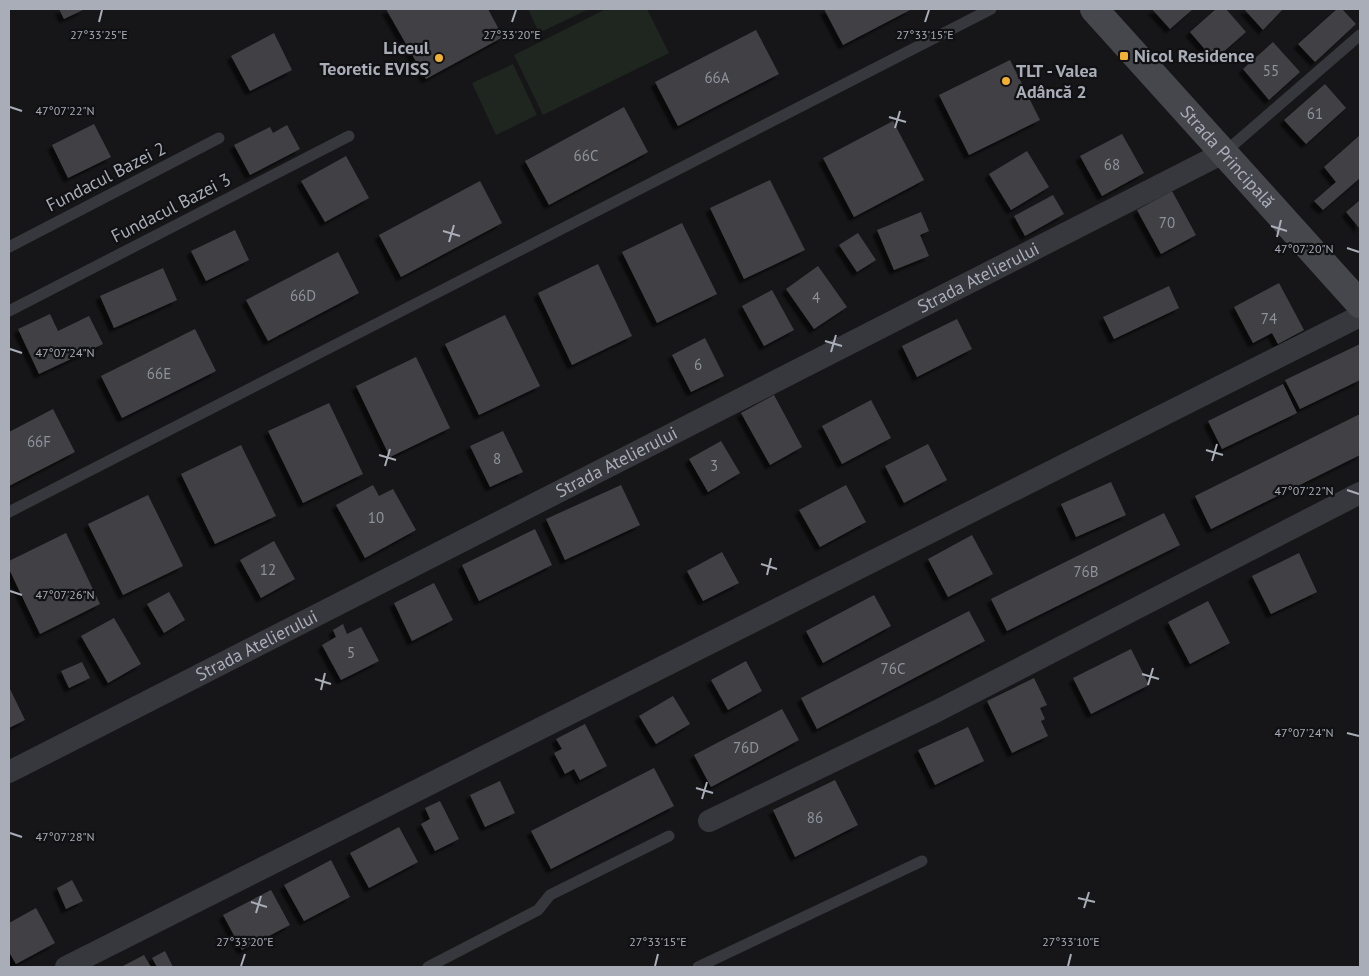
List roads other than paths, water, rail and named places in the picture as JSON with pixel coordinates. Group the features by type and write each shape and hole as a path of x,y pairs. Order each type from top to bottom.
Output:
{"street":[{"name":"Strada Principală","path":"1094,9 1225,152 1360,304"},
{"name":"Strada Atelierului","path":"9,772 1225,152"},
{"path":"66,967 1360,316"},
{"path":"709,821 937,711 1360,493"}],"lane":[{"path":"9,512 991,9"},
{"path":"1225,152 1360,35"},
{"name":"Fundacul Bazei 3","path":"9,311 349,136"},
{"name":"Fundacul Bazei 2","path":"9,247 219,138"},
{"path":"428,967 538,910 550,894 670,836"},
{"path":"698,967 922,861"}],"place":[{"name":"Nicol Residence","path":"1124,56"},
{"name":"Liceul Teoretic EVISS","path":"439,58"},
{"name":"TLT - Valea Adâncă 2","path":"1006,81"}]}
